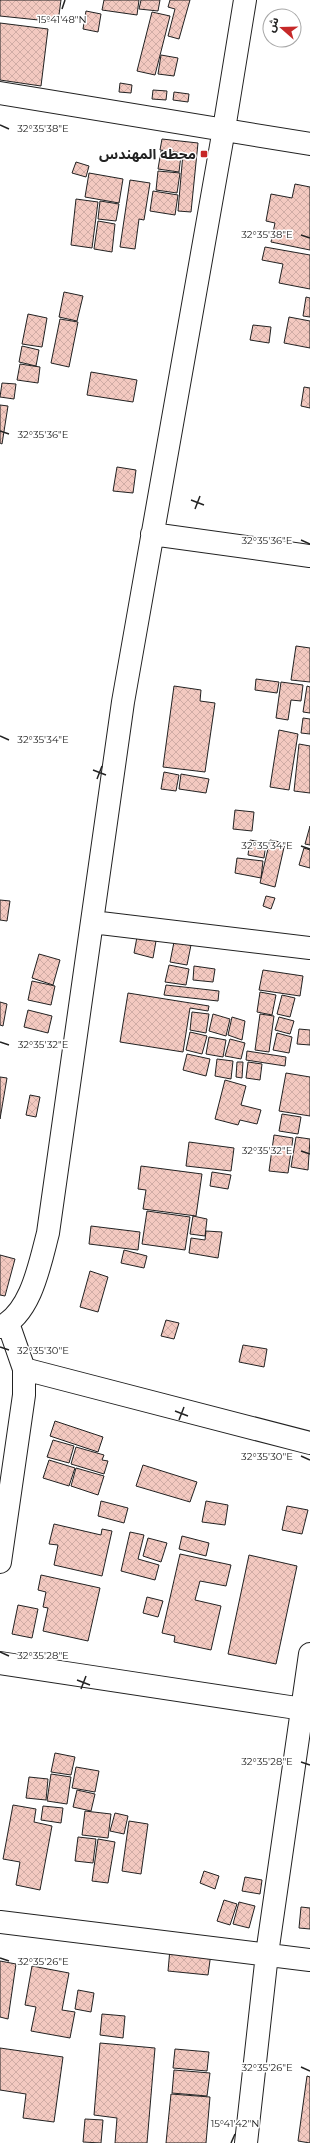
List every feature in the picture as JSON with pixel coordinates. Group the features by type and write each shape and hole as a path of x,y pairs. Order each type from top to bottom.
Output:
{"street":[{"path":"0,1562 24,1395 24,1369 4,1325 23,1307 36,1278 48,1233 123,702 224,129 245,0"},
{"path":"0,93 310,144"},
{"path":"152,534 310,556"},
{"path":"92,922 310,948"},
{"path":"24,1369 310,1443"},
{"path":"246,2143 267,1954 310,1654"},
{"path":"0,1663 303,1709"},
{"path":"0,1922 310,1960"}],"building":[{"path":"0,0 61,0 58,22 0,16"},
{"path":"104,0 139,0 137,15 102,10"},
{"path":"141,0 160,0 158,11 139,9"},
{"path":"170,0 190,0 179,39 168,36 175,9 168,7"},
{"path":"86,11 101,14 98,32 83,29"},
{"path":"152,12 170,16 155,75 137,71"},
{"path":"0,23 48,29 41,86 0,80"},
{"path":"161,55 178,58 174,76 158,74"},
{"path":"120,83 132,85 131,93 119,92"},
{"path":"153,90 167,91 166,100 152,99"},
{"path":"174,92 189,94 188,102 173,100"},
{"path":"162,139 198,143 191,212 178,211 183,153 160,150"},
{"path":"161,151 181,155 179,172 158,169"},
{"path":"76,162 89,166 86,177 72,173"},
{"path":"158,171 180,173 177,193 156,190"},
{"path":"89,173 123,179 119,203 85,197"},
{"path":"130,180 150,183 144,220 139,219 135,249 120,247"},
{"path":"295,184 310,187 310,250 271,242 275,223 266,221 271,194 292,198"},
{"path":"153,191 178,195 175,215 150,211"},
{"path":"76,199 98,202 92,248 71,245"},
{"path":"100,201 119,204 116,221 98,219"},
{"path":"98,221 115,224 112,252 94,249"},
{"path":"265,247 310,255 310,289 279,283 283,264 262,260"},
{"path":"64,292 83,296 77,321 59,317"},
{"path":"306,297 310,298 310,317 303,316"},
{"path":"28,314 47,318 42,347 22,344"},
{"path":"289,317 310,321 310,348 284,343"},
{"path":"60,319 78,322 69,367 51,363"},
{"path":"253,325 271,327 269,343 250,340"},
{"path":"22,346 39,350 36,366 19,362"},
{"path":"20,364 40,367 38,383 17,380"},
{"path":"91,372 137,380 133,402 87,395"},
{"path":"2,383 16,384 14,399 0,397"},
{"path":"304,387 310,388 310,408 301,406"},
{"path":"0,405 8,406 2,444 0,443"},
{"path":"117,467 136,470 133,493 113,491"},
{"path":"296,646 310,648 310,682 291,680"},
{"path":"256,679 279,682 277,693 255,690"},
{"path":"281,682 303,685 301,701 291,700 288,720 276,718"},
{"path":"174,686 201,690 200,701 215,703 205,772 163,767"},
{"path":"307,686 310,687 310,713 303,712"},
{"path":"303,718 310,719 310,734 301,733"},
{"path":"279,730 298,734 289,790 270,787"},
{"path":"299,744 310,746 310,793 294,791"},
{"path":"164,772 179,775 176,791 161,789"},
{"path":"181,774 209,779 206,793 179,789"},
{"path":"235,810 254,812 252,831 233,829"},
{"path":"310,826 310,845 305,844"},
{"path":"250,840 266,843 264,858 248,855"},
{"path":"270,840 285,843 275,887 260,883"},
{"path":"304,848 310,850 310,868 299,865"},
{"path":"237,858 263,861 261,878 235,873"},
{"path":"266,896 275,898 271,909 263,906"},
{"path":"0,900 10,901 7,921 0,920"},
{"path":"137,937 156,941 153,958 134,953"},
{"path":"174,942 191,945 187,965 170,962"},
{"path":"39,954 60,960 53,985 32,978"},
{"path":"169,965 189,969 186,985 165,982"},
{"path":"194,966 215,969 213,982 193,980"},
{"path":"263,970 303,976 300,996 259,990"},
{"path":"32,981 55,986 51,1005 28,1000"},
{"path":"166,985 219,991 218,1001 164,995"},
{"path":"260,992 276,995 272,1015 257,1012"},
{"path":"128,993 209,1006 208,1011 190,1008 183,1052 120,1042"},
{"path":"282,995 295,998 290,1017 277,1014"},
{"path":"0,1002 7,1004 3,1026 0,1025"},
{"path":"28,1010 52,1016 48,1033 24,1027"},
{"path":"192,1012 209,1014 206,1033 190,1030"},
{"path":"213,1014 230,1019 226,1036 209,1031"},
{"path":"260,1014 274,1016 269,1052 255,1050"},
{"path":"232,1017 245,1021 242,1040 228,1035"},
{"path":"279,1017 294,1021 290,1034 275,1030"},
{"path":"299,1029 310,1030 310,1045 297,1044"},
{"path":"190,1032 207,1036 202,1054 186,1050"},
{"path":"277,1033 292,1037 289,1053 273,1050"},
{"path":"209,1037 226,1040 223,1057 206,1054"},
{"path":"230,1039 245,1043 241,1059 225,1056"},
{"path":"247,1051 286,1057 285,1066 246,1060"},
{"path":"187,1054 210,1059 206,1076 183,1070"},
{"path":"217,1059 233,1061 231,1079 215,1076"},
{"path":"237,1062 243,1062 242,1078 236,1077"},
{"path":"248,1062 262,1064 260,1080 246,1078"},
{"path":"286,1073 310,1077 310,1116 279,1111"},
{"path":"0,1077 7,1078 0,1119"},
{"path":"225,1080 246,1086 241,1105 261,1110 257,1124 240,1120 238,1125 215,1119"},
{"path":"30,1095 40,1097 36,1117 26,1115"},
{"path":"282,1114 301,1117 298,1134 279,1131"},
{"path":"274,1135 293,1138 288,1173 269,1171"},
{"path":"296,1137 310,1139 308,1170 291,1167"},
{"path":"189,1142 234,1148 231,1171 186,1166"},
{"path":"141,1166 202,1174 196,1216 143,1209 146,1190 138,1189"},
{"path":"212,1172 231,1175 228,1189 210,1186"},
{"path":"147,1211 190,1217 185,1250 142,1244"},
{"path":"193,1216 207,1219 205,1236 190,1234"},
{"path":"91,1226 140,1232 138,1250 89,1244"},
{"path":"206,1231 222,1232 218,1258 189,1253 191,1238 205,1240"},
{"path":"124,1250 147,1256 144,1268 121,1263"},
{"path":"0,1255 15,1259 5,1296 0,1295"},
{"path":"90,1271 108,1277 98,1312 80,1307"},
{"path":"166,1320 179,1323 174,1339 161,1336"},
{"path":"243,1345 267,1349 264,1367 239,1362"},
{"path":"55,1421 103,1437 98,1452 50,1436"},
{"path":"53,1440 74,1446 69,1463 47,1457"},
{"path":"76,1447 104,1455 102,1460 108,1461 104,1474 71,1464"},
{"path":"49,1460 75,1468 69,1486 43,1478"},
{"path":"143,1465 197,1482 190,1502 136,1486"},
{"path":"76,1468 104,1476 98,1495 71,1486"},
{"path":"101,1501 128,1508 124,1523 98,1516"},
{"path":"206,1501 228,1505 225,1525 202,1522"},
{"path":"287,1506 308,1510 302,1534 282,1530"},
{"path":"54,1524 101,1535 102,1529 112,1531 102,1576 54,1565 58,1545 49,1544"},
{"path":"130,1532 144,1535 138,1559 159,1565 155,1580 121,1571"},
{"path":"182,1536 209,1543 206,1556 179,1549"},
{"path":"148,1538 167,1543 161,1562 143,1556"},
{"path":"180,1554 231,1565 226,1586 200,1581 195,1600 221,1606 211,1650 174,1642 175,1636 162,1633"},
{"path":"249,1555 297,1566 276,1664 228,1654"},
{"path":"41,1575 100,1588 88,1641 43,1631 48,1608 43,1607 46,1592 38,1590"},
{"path":"147,1597 163,1601 158,1617 143,1613"},
{"path":"18,1605 38,1609 32,1638 12,1634"},
{"path":"55,1753 75,1757 71,1775 51,1772"},
{"path":"76,1767 99,1771 95,1792 72,1788"},
{"path":"51,1774 71,1777 67,1804 47,1801"},
{"path":"29,1777 48,1779 46,1800 26,1798"},
{"path":"77,1790 95,1794 91,1811 73,1807"},
{"path":"13,1805 36,1809 34,1822 52,1826 40,1890 16,1885 20,1862 3,1859"},
{"path":"43,1806 63,1808 61,1823 41,1820"},
{"path":"85,1811 111,1814 108,1838 82,1835"},
{"path":"115,1813 128,1816 124,1834 110,1831"},
{"path":"129,1821 148,1824 141,1874 122,1871"},
{"path":"78,1837 96,1839 93,1863 75,1861"},
{"path":"98,1839 115,1842 108,1883 92,1881"},
{"path":"204,1871 219,1876 215,1889 200,1883"},
{"path":"245,1877 262,1880 260,1894 242,1891"},
{"path":"224,1900 237,1904 230,1925 217,1921"},
{"path":"239,1902 255,1906 249,1928 233,1924"},
{"path":"301,1907 310,1908 310,1929 299,1928"},
{"path":"170,1949 211,1953 208,1975 168,1971"},
{"path":"0,1961 16,1964 8,2019 0,2017"},
{"path":"32,1966 69,1973 62,2010 75,2012 70,2038 31,2031 36,2007 25,2005"},
{"path":"78,1990 94,1993 91,2012 75,2009"},
{"path":"102,2014 125,2016 123,2038 100,2035"},
{"path":"100,2043 155,2048 147,2143 115,2143 117,2118 94,2115"},
{"path":"0,2048 63,2057 54,2122 23,2118 26,2094 0,2090"},
{"path":"175,2049 209,2052 207,2071 173,2068"},
{"path":"174,2070 210,2073 207,2096 172,2093"},
{"path":"307,2076 310,2077 310,2143 298,2141"},
{"path":"171,2094 210,2097 206,2143 166,2143"},
{"path":"85,2119 103,2120 101,2143 83,2142"}],"place":[{"name":"محطه المهندس","path":"204,154"}]}
